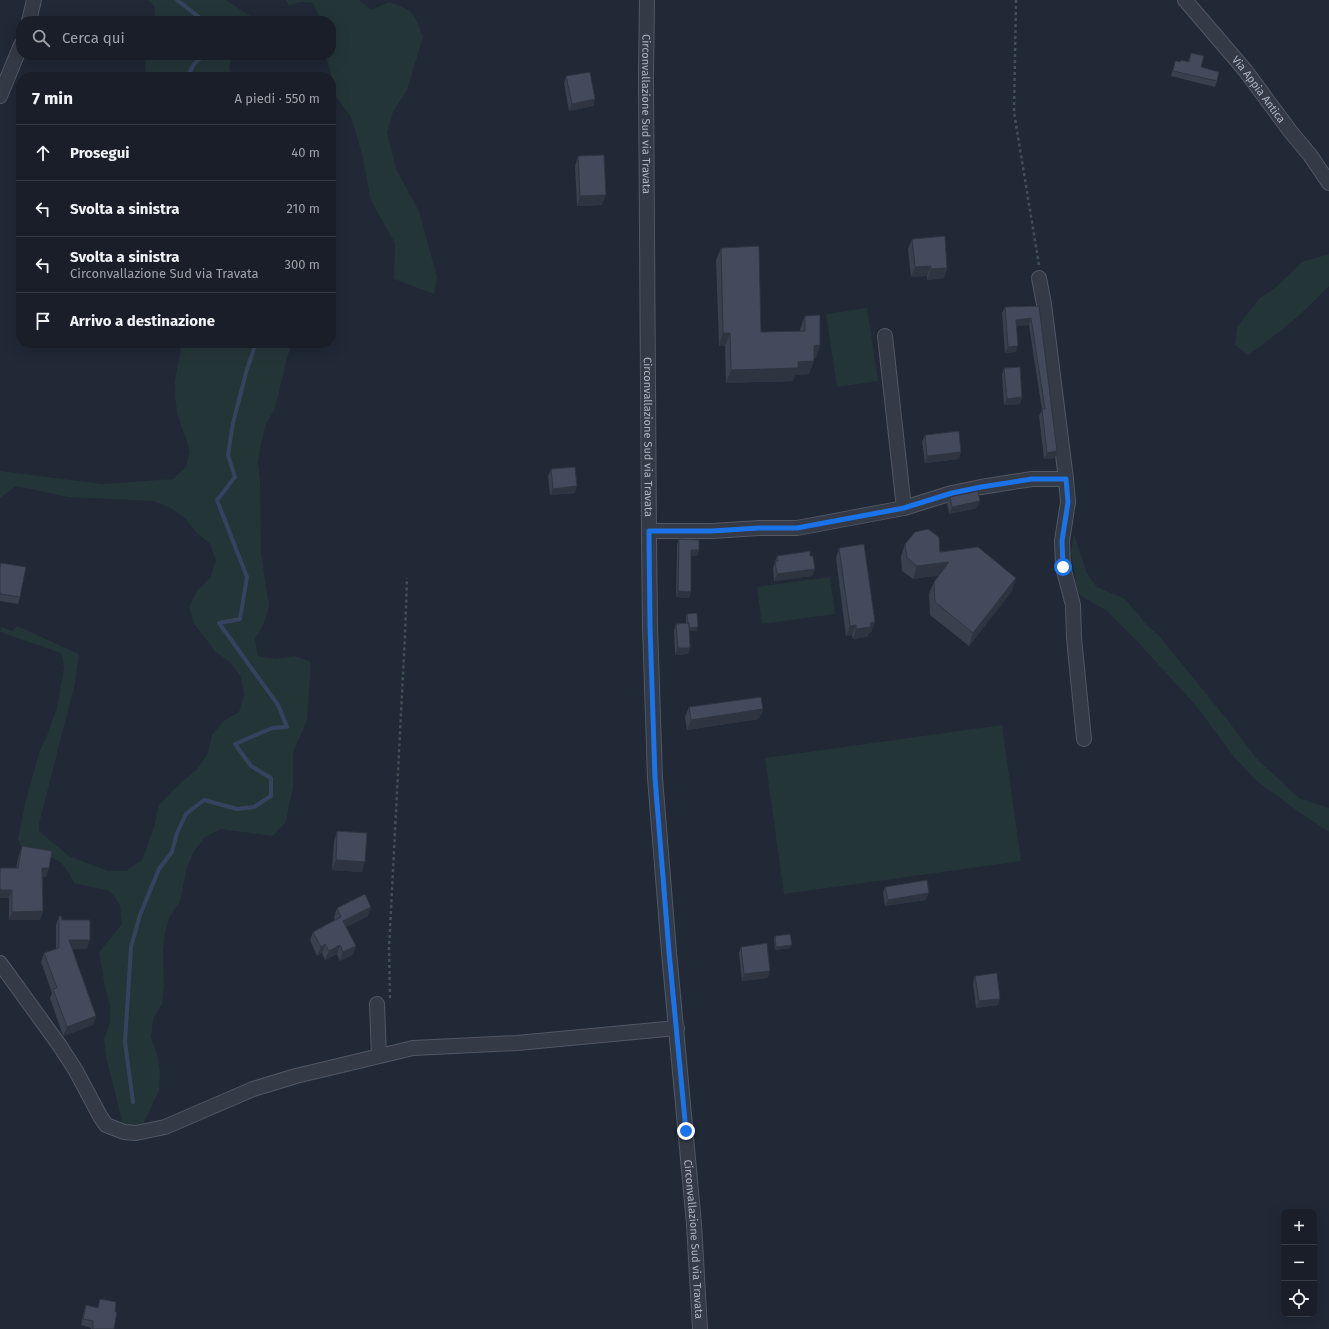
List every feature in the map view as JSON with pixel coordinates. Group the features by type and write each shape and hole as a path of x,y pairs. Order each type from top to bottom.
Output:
{"street":[{"path":"30,16 34,0"},
{"name":"Circonvallazione Sud via Travata","path":"647,0 646,77 649,531 650,626 655,778 668,944 694,1224 700,1329"},
{"name":"Via Appia Antica","path":"1185,0 1245,70 1290,131 1310,155 1329,183"},
{"path":"0,96 16,57"},
{"path":"1039,278 1044,304 1066,479 1068,502 1062,541 1063,567 1073,605 1074,638 1084,739"},
{"path":"885,336 904,508"},
{"path":"649,531 712,531 759,528 797,528 904,508 952,493 981,487 1032,479 1066,479"},
{"path":"0,963 60,1046 76,1071 106,1125 124,1132 136,1132 165,1127 253,1089 296,1076 413,1048 517,1043 677,1028"},
{"path":"379,1056 383,1004"}],"path":[{"path":"1016,0 1014,112 1039,266 1039,278"},
{"path":"383,1004 389,948 407,578"}],"shaded area":[{"path":"148,0 226,0 250,16 155,16 154,6"},
{"path":"286,0 359,0 371,10 389,2 404,7 415,17 423,37 407,90 393,112 387,133 396,169 419,211 437,277 434,294 394,279 395,243 371,201 362,154 351,117 337,98 336,72 330,72 327,60 336,60 336,16 319,16 313,3 301,2 289,5"},
{"path":"231,60 229,67 230,72 146,72 145,61"},
{"path":"1329,254 1329,286 1310,305 1280,331 1248,355 1235,345 1237,327 1260,298 1275,288 1302,262"},
{"path":"867,308 878,381 837,387 826,314"},
{"path":"181,348 290,348 274,410 265,426 258,462 260,480 261,553 269,606 264,623 255,639 258,656 276,659 294,656 311,662 307,720 293,753 293,788 286,822 273,836 221,829 205,837 194,851 187,867 180,901 170,916 165,932 163,950 164,986 162,1004 153,1019 151,1037 157,1054 160,1072 159,1090 144,1123 132,1127 123,1124 106,1057 104,1040 110,1023 110,1005 105,987 99,952 122,924 120,905 110,891 74,883 60,862 24,848 20,845 18,839 25,804 39,753 57,708 64,667 61,653 0,632 1,627 13,631 17,626 79,654 75,683 39,824 39,831 69,856 108,871 126,871 142,860 154,827 159,805 198,768 208,753 212,735 223,721 239,712 244,695 241,677 231,663 216,652 194,624 189,607 197,591 210,578 216,561 210,544 196,532 185,518 171,508 154,501 68,497 16,486 0,498 0,471 102,484 173,479 186,467 190,451 178,416 175,398 175,380"},
{"path":"1074,534 1087,574 1097,587 1125,599 1145,623 1159,636 1226,718 1256,758 1299,798 1329,808 1329,832 1258,782 1234,757 1197,707 1137,641 1107,611 1081,596 1077,589 1071,552"},
{"path":"830,577 835,614 762,624 757,587"},
{"path":"1002,725 1021,861 784,894 765,758"}],"building":[{"path":"1191,53 1204,56 1201,67 1219,72 1217,81 1173,71 1175,61 1180,62 1181,60 1189,62"},
{"path":"590,72 595,99 572,104 566,76"},
{"path":"604,155 606,195 580,196 578,156"},
{"path":"945,236 947,268 931,269 931,266 915,267 912,239"},
{"path":"759,246 761,332 805,331 805,316 820,315 820,345 814,346 814,361 798,362 798,368 731,370 730,333 723,333 721,248"},
{"path":"1039,306 1057,451 1047,453 1042,409 1045,409 1031,318 1016,320 1018,346 1008,347 1005,307"},
{"path":"1020,367 1022,397 1007,399 1004,368"},
{"path":"959,431 961,452 927,456 925,435"},
{"path":"575,467 577,486 553,489 551,469"},
{"path":"978,491 980,501 952,507 950,497"},
{"path":"928,529 939,537 940,552 978,547 1016,578 973,633 935,602 934,582 949,562 917,566 907,558 905,544 915,532"},
{"path":"679,539 699,540 699,550 691,550 691,592 678,591"},
{"path":"864,544 875,622 870,623 871,627 856,629 856,625 850,626 839,548"},
{"path":"810,551 810,556 813,556 815,569 777,574 775,561 778,561 777,556"},
{"path":"1,563 26,567 20,597 0,594"},
{"path":"697,613 698,627 689,628 687,614"},
{"path":"689,623 690,648 678,648 676,624"},
{"path":"761,697 763,709 691,720 689,707"},
{"path":"337,831 367,833 365,862 336,860"},
{"path":"22,846 52,851 49,868 42,868 43,911 12,912 12,890 0,890 0,868 18,868"},
{"path":"927,880 929,893 888,900 885,887"},
{"path":"365,894 371,907 343,921 356,946 343,952 340,945 329,951 325,944 321,947 313,932 341,917 337,908"},
{"path":"59,916 61,916 62,920 90,920 90,940 69,940 96,1016 67,1027 53,989 57,988 44,953 59,948"},
{"path":"790,934 792,945 776,947 775,936"},
{"path":"767,943 770,971 744,974 741,947"},
{"path":"997,973 1000,999 979,1001 975,976"},
{"path":"100,1299 116,1302 115,1312 117,1312 114,1329 93,1329 93,1321 83,1319 86,1305 98,1308"}],"waterway":[{"path":"177,0 198,16"},
{"path":"190,72 194,64 198,60"},
{"path":"133,1102 125,1042 131,947 140,915 159,869 172,852 177,833 186,814 204,800 237,809 254,807 271,796 271,778 251,766 235,744 272,728 287,727 278,705 219,623 240,619 247,577 217,500 235,477 228,455 233,423 247,369 254,348"}],"route":[{"path":"686,1131 669,952 655,778 650,626 649,531 712,531 759,528 797,528 904,508 952,493 981,487 1032,479 1066,479 1068,502 1062,541 1063,567"}]}
